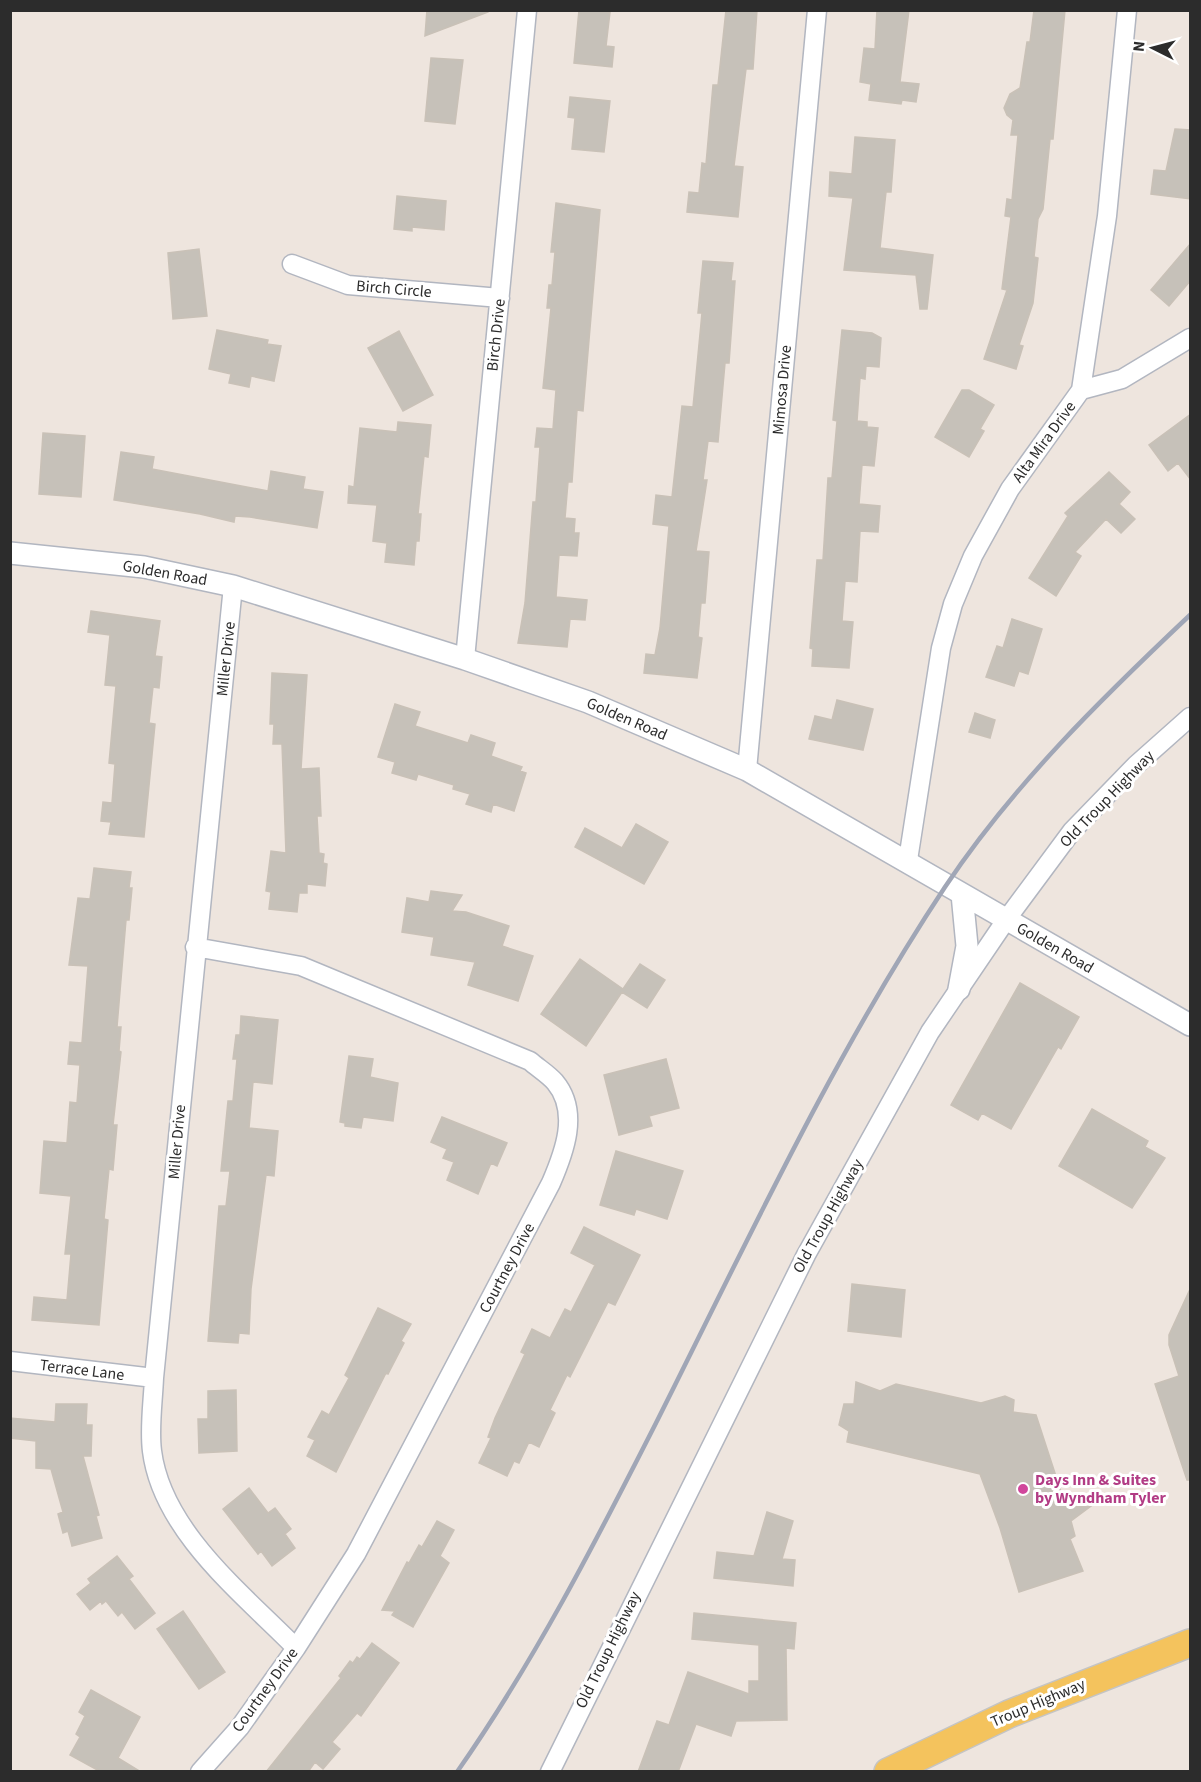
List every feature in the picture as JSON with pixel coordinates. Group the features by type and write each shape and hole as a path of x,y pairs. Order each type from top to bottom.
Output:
{"main road":[{"name":"Troup Highway","path":"888,1772 1009,1714 1191,1643"}],"street":[{"name":"Birch Drive","path":"465,659 527,10"},
{"name":"Mimosa Drive","path":"747,770 817,10"},
{"name":"Alta Mira Drive","path":"908,860 941,648 953,604 973,556 1010,489 1082,390 1107,216 1127,10"},
{"name":"Birch Circle","path":"292,264 348,285 500,298"},
{"path":"1082,390 1122,379 1191,338"},
{"name":"Golden Road","path":"10,553 144,567 233,586 465,659 588,702 747,770 908,860 1006,920 1191,1025"},
{"name":"Miller Drive","path":"233,586 195,947 154,1378 152,1451 161,1488 190,1540 296,1648"},
{"name":"Old Troup Highway","path":"550,1772 806,1255 930,1032 1006,920 1072,831 1136,765 1191,717"},
{"path":"959,989 967,946 962,894"},
{"name":"Courtney Drive","path":"195,947 301,966 530,1061 556,1083 566,1108 568,1142 551,1184 356,1554 296,1648 240,1726 201,1772"},
{"name":"Terrace Lane","path":"10,1361 154,1378"}],"building":[{"path":"427,10 488,10 488,12 425,36"},
{"path":"579,10 610,12 606,46 614,47 612,67 574,63"},
{"path":"726,10 757,10 753,69 746,69 734,166 743,167 738,217 687,212 689,192 699,193 702,163 706,164 713,85 718,85"},
{"path":"877,10 909,10 900,82 919,84 916,102 902,100 901,104 869,100 871,84 860,82 864,48 875,49"},
{"path":"1034,10 1065,10 1053,139 1050,139 1043,209 1038,219 1034,257 1038,258 1033,303 1019,345 1023,346 1016,369 984,359 1007,290 1002,289 1011,217 1005,216 1007,199 1012,200 1018,135 1011,135 1013,120 1004,108 1010,94 1020,88"},
{"path":"431,58 463,60 455,124 425,121"},
{"path":"570,97 610,101 604,152 572,149 575,118 568,117"},
{"path":"1175,129 1191,130 1191,199 1151,194 1154,170 1166,171"},
{"path":"855,137 895,140 891,192 886,192 880,248 933,255 927,309 920,309 916,275 844,270 853,198 829,196 830,172 852,174"},
{"path":"397,196 446,201 444,230 412,227 412,231 394,229"},
{"path":"556,203 600,210 583,411 577,410 572,482 568,482 565,518 575,519 574,533 579,533 577,556 559,555 556,597 587,600 585,620 570,619 567,647 518,643 525,603 533,502 536,502 540,447 535,447 537,428 553,429 556,390 543,388 551,308 547,308 549,285 552,285 555,252 551,252"},
{"path":"1191,243 1191,280 1169,306 1151,290"},
{"path":"199,249 207,316 173,319 168,253"},
{"path":"703,261 733,263 731,281 735,281 729,363 725,363 718,442 708,441 703,480 707,480 696,551 709,552 705,603 701,603 698,637 702,638 697,678 644,673 646,654 655,655 660,628 669,526 653,524 656,495 672,497 682,406 693,407 702,313 698,313"},
{"path":"217,330 268,340 267,344 281,346 274,381 251,376 249,387 229,383 231,374 209,369"},
{"path":"842,330 872,333 881,338 879,367 866,366 865,379 860,378 857,421 867,422 867,427 878,428 874,466 862,465 859,504 880,506 878,532 860,531 857,582 845,581 842,621 853,622 849,668 812,666 813,649 810,648 817,560 823,560 828,478 832,478 837,421 833,420"},
{"path":"399,331 433,395 403,411 368,348"},
{"path":"962,390 969,390 994,405 980,429 984,431 969,457 935,437"},
{"path":"1191,414 1191,480 1178,463 1168,471 1149,445"},
{"path":"398,422 431,425 428,457 424,456 418,514 421,514 419,541 416,541 414,565 385,562 387,543 373,541 377,505 348,503 349,486 354,487 360,428 397,432"},
{"path":"43,433 85,436 81,497 39,494"},
{"path":"121,452 154,457 152,469 268,491 271,471 305,477 303,489 323,492 317,528 250,517 235,516 234,522 114,500"},
{"path":"1109,472 1130,492 1119,504 1135,519 1121,533 1106,519 1075,552 1081,556 1056,596 1029,578 1068,516 1065,513"},
{"path":"91,611 160,621 155,656 162,657 159,688 153,687 149,723 155,724 144,837 109,834 111,822 101,821 103,802 112,803 115,764 109,763 116,686 105,685 110,635 88,632"},
{"path":"1012,619 1042,629 1028,674 1019,671 1014,686 986,677 997,646 1003,648"},
{"path":"272,673 307,675 301,769 319,768 321,816 317,816 319,853 324,854 323,863 327,864 325,886 307,884 307,893 299,893 297,912 269,909 271,892 266,891 271,851 286,853 282,744 273,744 274,724 270,724"},
{"path":"837,700 873,709 863,750 809,739 815,716 832,720"},
{"path":"395,704 420,712 415,726 468,743 471,735 495,743 491,756 522,767 520,771 526,773 514,811 493,804 491,812 466,804 470,794 453,789 454,785 418,774 416,780 392,773 395,762 378,757"},
{"path":"975,713 995,720 990,738 969,732"},
{"path":"636,824 668,842 644,884 575,847 585,828 622,848"},
{"path":"94,868 131,872 129,888 132,888 129,920 126,920 117,1027 121,1027 119,1051 121,1052 113,1125 117,1125 113,1170 109,1169 104,1219 108,1220 99,1325 32,1320 34,1297 67,1300 71,1254 65,1254 71,1196 40,1193 44,1141 67,1143 70,1102 77,1103 80,1065 68,1064 70,1042 82,1043 88,966 69,965 78,898 90,899"},
{"path":"431,891 462,895 452,911 466,912 509,926 502,946 533,956 518,1001 468,985 475,962 431,955 434,937 402,932 407,898 429,902"},
{"path":"580,959 623,989 640,964 665,980 647,1008 622,992 586,1046 541,1014"},
{"path":"1020,983 1079,1017 1061,1049 1058,1047 1011,1129 982,1113 978,1120 951,1105"},
{"path":"241,1016 278,1020 272,1084 253,1082 249,1128 278,1131 274,1176 266,1175 251,1289 249,1334 239,1333 238,1343 208,1341 219,1206 226,1206 230,1171 221,1171 228,1101 233,1101 237,1059 233,1059 236,1035 240,1035"},
{"path":"349,1056 373,1059 370,1077 398,1083 393,1121 363,1117 361,1128 345,1126 345,1123 340,1122"},
{"path":"666,1059 679,1108 649,1116 652,1126 619,1135 604,1075"},
{"path":"1092,1109 1148,1141 1145,1147 1165,1158 1132,1208 1059,1166"},
{"path":"442,1117 507,1143 497,1166 491,1163 478,1194 447,1180 454,1162 443,1158 447,1149 431,1142"},
{"path":"616,1151 683,1171 667,1219 636,1209 634,1215 600,1205"},
{"path":"584,1227 640,1255 615,1305 608,1302 570,1377 567,1375 550,1410 555,1413 539,1447 529,1442 519,1463 514,1461 507,1476 479,1463 491,1438 488,1437 495,1418 525,1354 521,1352 532,1329 550,1338 565,1309 571,1312 595,1265 571,1253"},
{"path":"852,1284 905,1290 901,1337 848,1331"},
{"path":"1191,1287 1191,1480 1187,1480 1155,1384 1179,1376 1169,1345 1169,1335"},
{"path":"378,1308 411,1324 401,1341 404,1343 388,1374 386,1373 336,1472 307,1456 315,1440 308,1437 322,1411 329,1415 349,1378 345,1375"},
{"name":"Days Inn & Suites by Wyndham Tyler","path":"856,1382 880,1391 896,1384 981,1403 1005,1396 1014,1400 1013,1412 1036,1415 1066,1507 1091,1506 1071,1521 1075,1536 1070,1539 1083,1571 1019,1592 1000,1528 980,1474 847,1442 849,1431 839,1425 844,1404 854,1404"},
{"path":"236,1390 237,1451 199,1453 198,1419 208,1419 208,1391"},
{"path":"56,1404 87,1404 86,1425 92,1425 91,1456 83,1456 99,1515 96,1516 102,1538 72,1546 68,1531 63,1533 58,1514 63,1512 51,1469 36,1468 36,1441 10,1438 10,1418 55,1422"},
{"path":"249,1488 268,1513 275,1508 291,1529 285,1534 295,1548 272,1566 261,1551 258,1554 223,1509"},
{"path":"767,1512 793,1521 782,1559 795,1560 793,1586 714,1578 717,1552 754,1556"},
{"path":"437,1521 454,1530 440,1556 449,1563 413,1627 392,1615 395,1611 382,1610 407,1562 409,1563 419,1545 422,1547"},
{"path":"117,1556 133,1576 129,1579 155,1613 135,1629 122,1612 118,1616 106,1601 102,1604 101,1601 90,1610 77,1594 91,1583 88,1579"},
{"path":"183,1611 225,1672 199,1689 157,1629"},
{"path":"694,1613 796,1623 794,1649 786,1648 787,1720 736,1721 731,1736 696,1724 678,1772 638,1772 657,1721 669,1725 688,1672 749,1694 749,1681 759,1681 759,1645 692,1639"},
{"path":"372,1643 399,1663 361,1716 357,1713 332,1742 340,1749 323,1769 315,1762 308,1772 266,1772 341,1678 339,1676 350,1661 353,1663 357,1657 360,1659"},
{"path":"91,1690 140,1717 118,1758 141,1772 101,1772 70,1755 80,1737 76,1734 85,1716 79,1712"}],"railway":[{"path":"457,1772 512,1688 587,1557 828,1083 904,951 971,849 999,813 1091,711 1190,615"}],"place":[{"name":"Days Inn & Suites by Wyndham Tyler","path":"1023,1489"}]}
